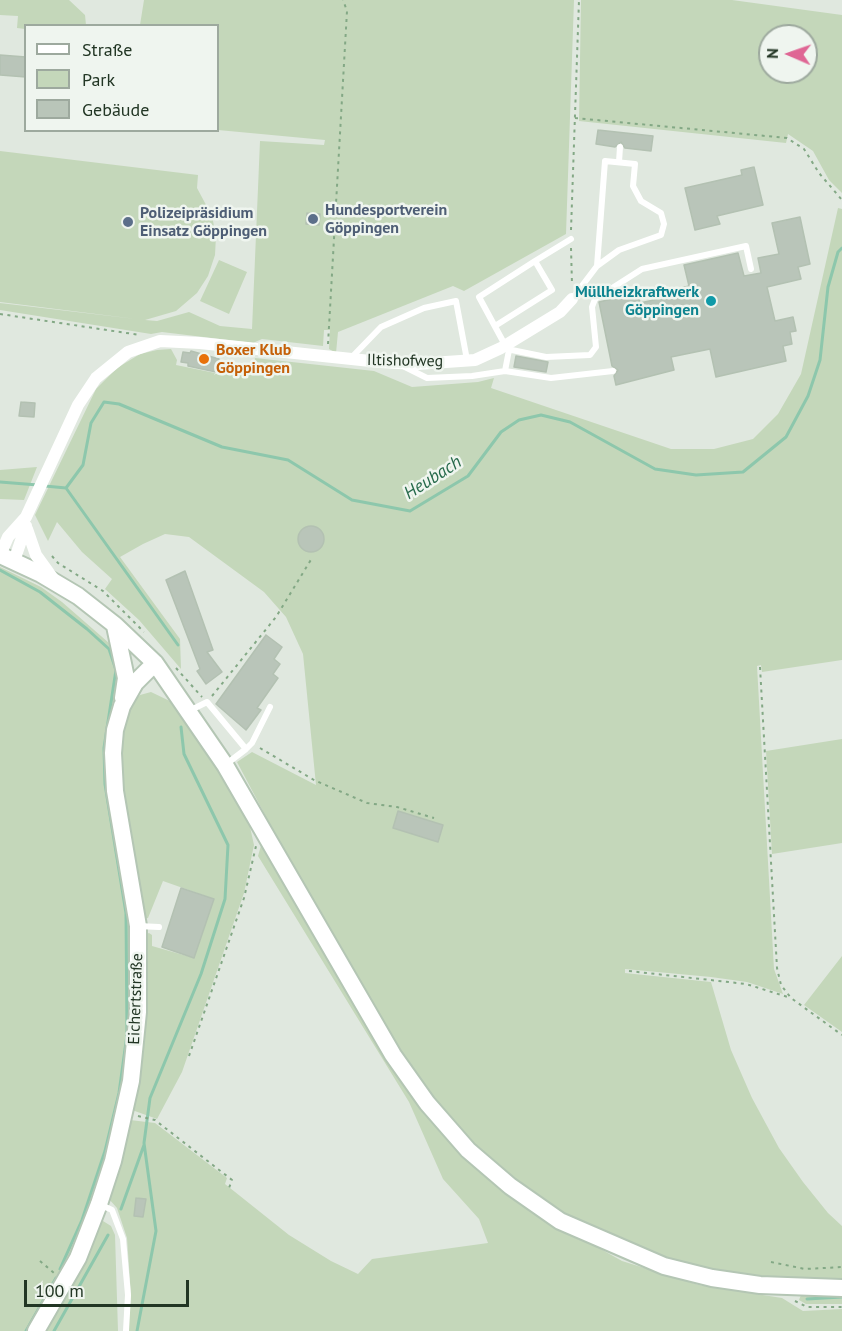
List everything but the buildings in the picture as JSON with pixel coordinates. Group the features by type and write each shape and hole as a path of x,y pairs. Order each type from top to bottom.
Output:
{"main road":[{"path":"5,557 57,583 115,625 155,663 225,765 393,1055 427,1103 468,1150 510,1186 560,1221 610,1245 664,1266 712,1278 785,1287 842,1288"},
{"path":"115,625 126,678 122,706"},
{"name":"Eichertstraße","path":"36,1331 69,1276 99,1204 113,1161 131,1081 138,1012 138,926 115,791 115,730 122,706 135,683 155,663"}],"street":[{"name":"Iltishofweg","path":"5,557 27,518 78,405 96,378 128,352 160,342 243,352 327,356 397,363 467,360 505,348 560,312 572,299"},
{"name":"Iltishofweg","path":"5,557 4,538 27,518"},
{"path":"27,518 36,555 57,583"}],"lane":[{"path":"619,162 620,147"},
{"path":"572,299 597,266 619,250 658,238 664,228 661,213 641,201 633,186 634,164 604,161 597,266"},
{"path":"505,371 505,348 479,297 571,239"},
{"path":"505,348 546,357 590,355 596,347 592,307 595,299 642,269 746,246 751,268"},
{"path":"495,326 552,290 535,261"},
{"path":"350,359 381,327 424,309 456,301 467,360"},
{"path":"397,363 427,378 505,371 551,378 613,371"},
{"path":"189,711 207,702 246,749"},
{"path":"225,765 252,743 270,707"},
{"path":"138,926 159,927"},
{"path":"99,1204 112,1210 123,1239 128,1295 126,1331"}],"path":[{"path":"327,356 347,11 344,0"},
{"path":"572,299 571,239 579,0"},
{"path":"575,117 787,138 804,149 819,173 842,200"},
{"path":"0,314 141,335 160,342"},
{"path":"207,702 276,617 312,558"},
{"path":"760,668 777,968 781,985 791,998 842,1035"},
{"path":"252,743 314,780 367,803 397,807 434,818"},
{"path":"189,1056 252,872 259,822"},
{"path":"629,971 746,984 791,998"},
{"path":"145,1117 155,1120 232,1180 230,1188"},
{"path":"40,1261 52,1272 69,1276"},
{"path":"771,1262 805,1269 842,1267"},
{"path":"785,1287 791,1298 807,1308 842,1307"}],"green space":[{"path":"0,0 69,0 85,15 86,24 24,24 24,29 17,28 18,16 0,15"},
{"path":"144,0 574,0 566,234 464,291 453,286 338,332 336,353 329,349 330,330 324,330 323,346 262,339 253,343 162,332 151,334 0,310 0,303 136,319 0,302 0,151 198,175 197,188 212,216 216,236 215,255 208,276 197,293 176,311 145,320 157,321 189,312 220,326 252,329 260,141 324,145 325,140 219,130 219,24 140,24"},
{"path":"581,0 732,0 842,15 842,193 829,180 813,151 788,134 786,143 579,121"},
{"path":"838,208 842,209 842,660 762,672 761,665 757,666 774,969 783,994 747,982 711,977 625,969 625,973 711,982 731,1050 752,1098 779,1148 828,1213 842,1226 842,1281 811,1283 712,1272 664,1260 562,1214 522,1188 457,1130 415,1079 309,898 237,762 252,752 316,785 303,654 286,617 264,592 189,537 165,534 143,544 120,557 180,639 181,669 139,620 105,589 112,579 82,552 57,522 48,541 35,515 96,389 117,368 140,354 157,350 171,349 177,360 176,365 215,373 214,375 226,368 252,372 255,358 374,371 412,387 478,382 494,378 491,388 671,449 714,449 753,439 778,414 801,374","holes":["398,811 443,825 438,842 393,828"]},
{"path":"219,260 247,272 229,314 200,301"},
{"path":"37,467 24,500 0,499 0,470"},
{"path":"0,567 41,587 62,602 109,643 116,654 120,675 111,719 130,927 132,984 126,1067 108,1156 73,1252 30,1331 0,1331"},
{"path":"151,692 176,704 248,818 254,845 244,893 182,1072 157,1119 132,1110 144,935 149,933 152,935 152,946 194,958 214,899 163,881 148,918 144,919 121,789 119,739 130,705 140,695"},
{"path":"842,739 842,843 772,854 766,751"},
{"path":"262,842 416,1102 558,1225 622,1261 699,1285 782,1298 803,1311 842,1309 842,1331 128,1331 131,1296 127,1238 117,1208 108,1198 130,1120 155,1123 227,1178 225,1184 289,1235 331,1261 358,1274 372,1259 488,1243 479,1219 443,1179 409,1102 258,856"},
{"path":"842,956 842,1032 804,1005"},
{"path":"103,1221 111,1226 115,1235 118,1331 44,1331 100,1222"},
{"path":"842,1294 842,1304 806,1304 799,1300 801,1295"}],"waterway":[{"name":"Heubach","path":"45,486 66,488 83,465 91,423 104,402 119,404 222,447 288,460 352,500 410,511 468,476 501,432 519,420 541,415 570,422 655,469 696,475 743,472 786,437 808,396 820,360 828,287 838,252 842,248"},
{"name":"Heubach","path":"0,482 38,485"},
{"path":"66,488 178,645"},
{"path":"0,570 40,592 87,629 109,649 116,670 104,748 105,784 126,913 127,1035 119,1093 105,1151 82,1220 60,1269"},
{"path":"137,1331 156,1231 144,1143 150,1098 201,974 225,899 228,845 184,754 181,727"},
{"path":"121,1209 144,1145"},
{"path":"54,1331 108,1235"},
{"path":"26,1331 56,1278"},
{"path":"807,1299 842,1297"}],"place":[{"name":"Hundesportverein Göppingen","path":"313,219"},
{"name":"Polizeipräsidium Einsatz Göppingen","path":"128,222"},
{"name":"Müllheizkraftwerk Göppingen","path":"711,301"},
{"name":"Boxer Klub Göppingen","path":"204,359"}]}
